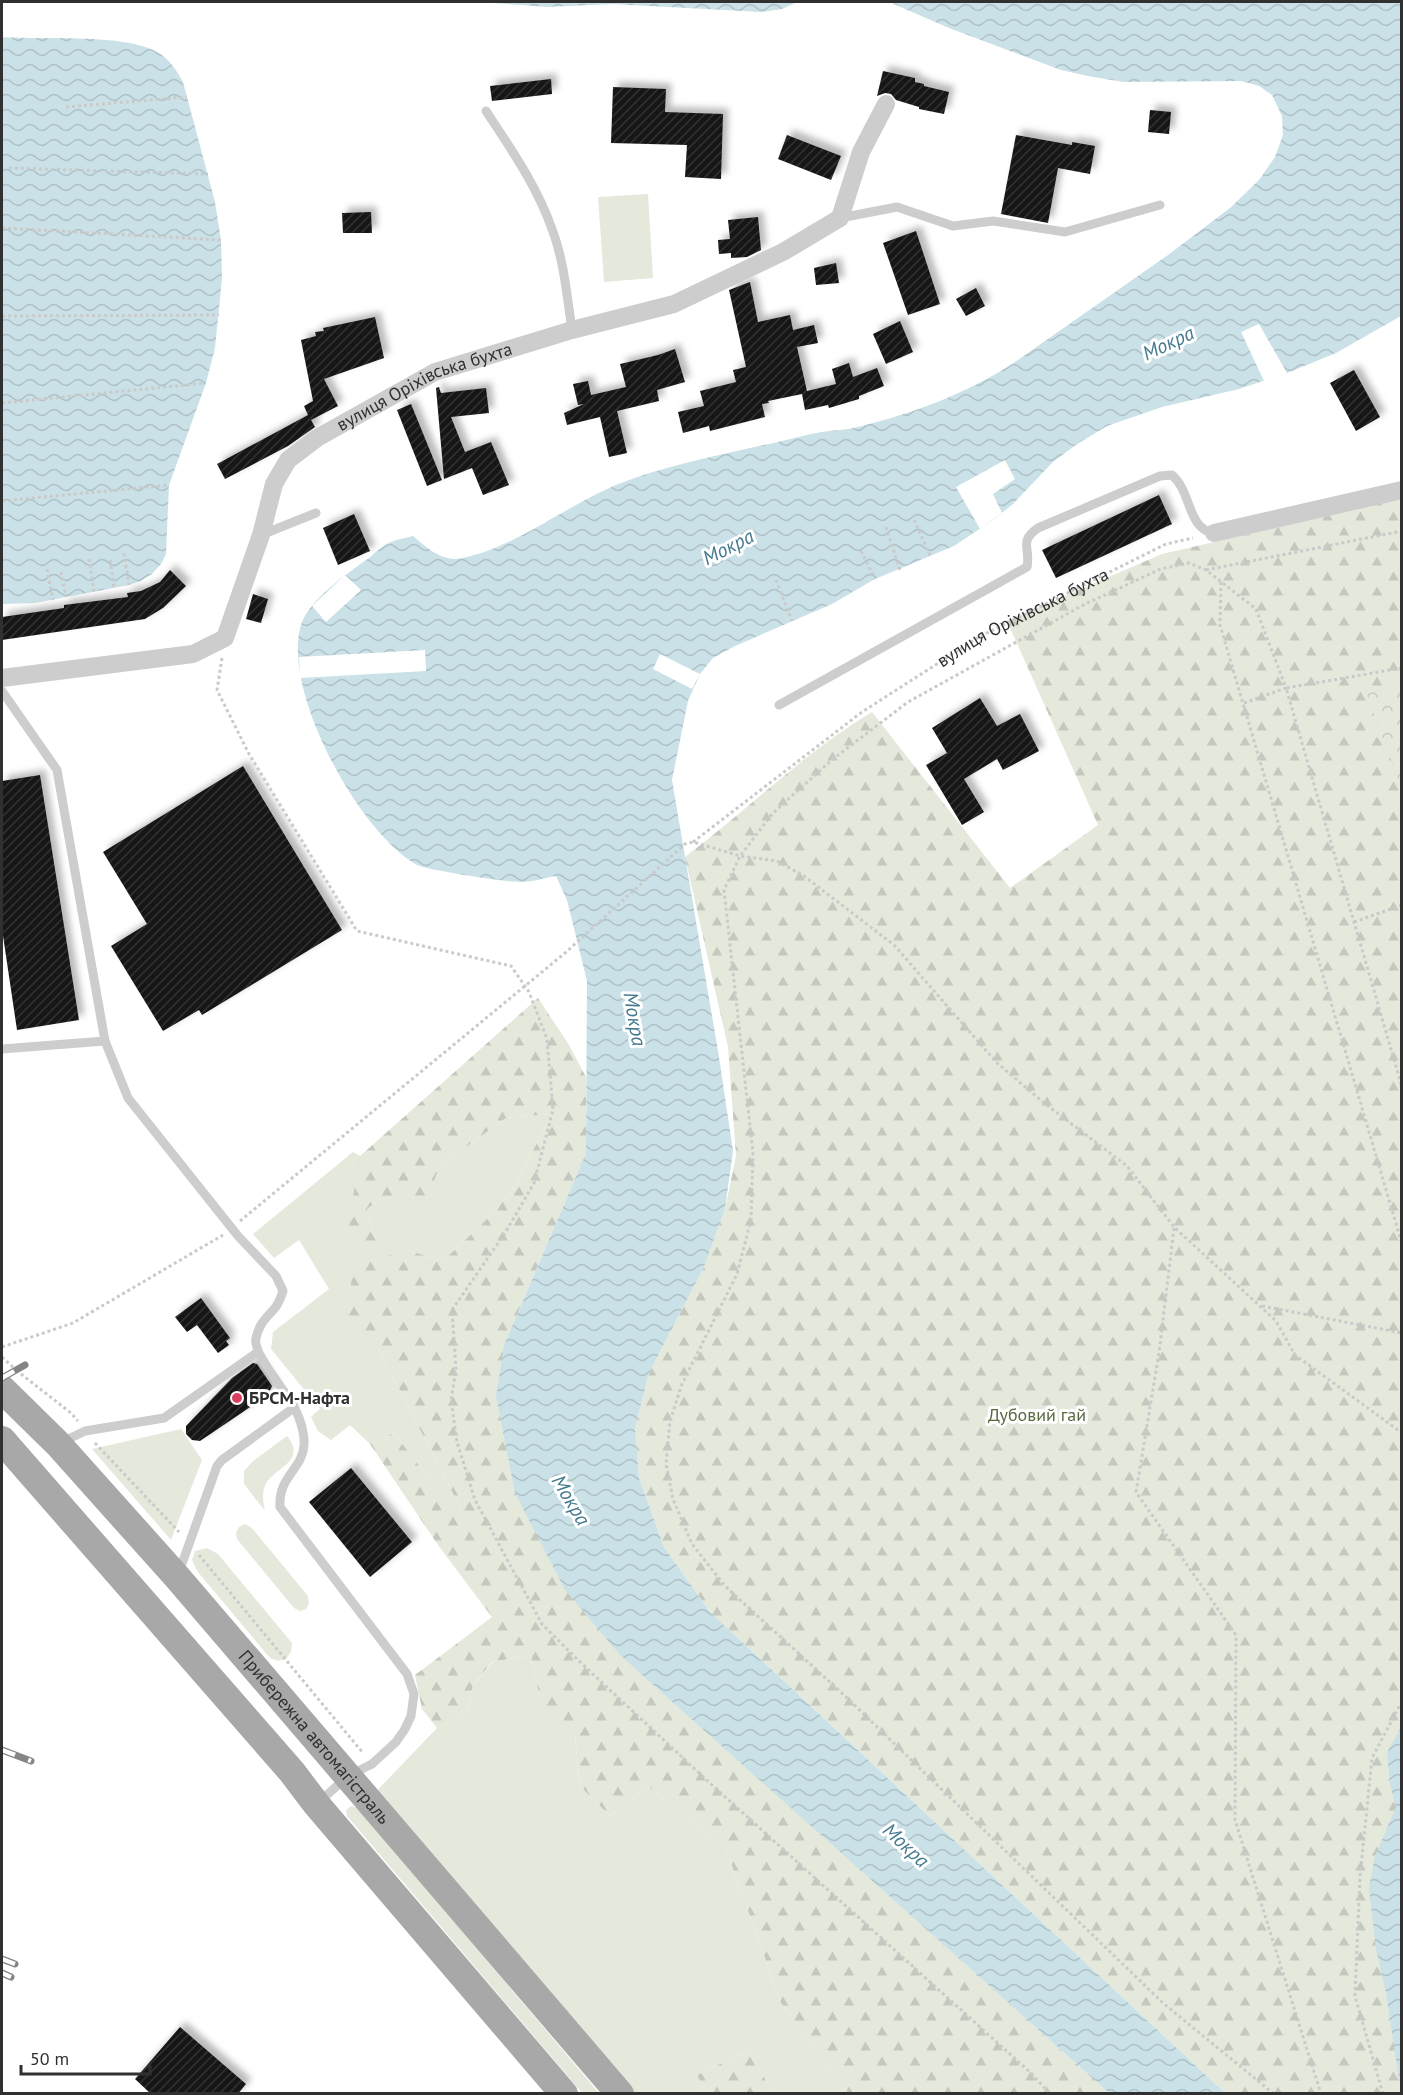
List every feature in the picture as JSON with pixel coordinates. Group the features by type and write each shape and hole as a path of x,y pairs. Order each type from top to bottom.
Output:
{"main road":[{"name":"Прибережна автомагістраль","path":"2,1389 58,1444 177,1577 620,2094"},
{"path":"2,1440 292,1772 316,1805 419,1922 564,2094"},
{"path":"292,1772 302,1778 313,1777 322,1768 325,1757 322,1745"},
{"path":"336,1828 337,1807 347,1798 360,1796 368,1800"}],"street":[{"path":"840,218 861,152 886,104"},
{"name":"вулиця Оріхівська бухта","path":"225,638 261,535 274,484 288,460 317,438 435,372 572,330 674,304 783,252 840,218"},
{"path":"1214,533 1401,490"},
{"path":"2,678 193,654 225,638"}],"lane":[{"path":"486,111 530,179 553,230 563,271 572,330"},
{"path":"840,218 897,207 953,226 993,221 1065,232 1160,204"},
{"path":"779,705 1027,567 1029,560 1025,545 1029,534 1038,528 1160,476 1172,476 1181,482 1196,523 1206,532 1214,533"},
{"path":"261,535 316,513"},
{"path":"2,691 57,770 105,1041 128,1098 232,1228 276,1276 283,1291 277,1306 264,1318 255,1340 258,1352 295,1407 304,1443 302,1456 284,1482 280,1507 407,1674 414,1694 411,1716 396,1742 372,1764 348,1776 316,1805"},
{"path":"2,1046 105,1041"},
{"path":"58,1444 85,1431 164,1418 258,1352"},
{"path":"177,1577 217,1466 295,1407"}],"path":[{"path":"66,107 186,97"},
{"path":"9,168 208,174"},
{"path":"2,228 221,240"},
{"path":"2,316 219,315"},
{"path":"2,403 206,383"},
{"path":"2,501 169,484"},
{"path":"914,520 930,557"},
{"path":"886,527 900,570"},
{"path":"1206,570 1401,531"},
{"name":"вулиця Оріхівська бухта","path":"693,842 862,712 979,637 1166,544 1214,533"},
{"path":"861,551 875,579"},
{"path":"124,553 129,585"},
{"path":"88,559 94,592"},
{"path":"110,560 114,588"},
{"path":"1274,2094 1163,2003 844,1695 725,1586 692,1544 673,1499 666,1464 670,1421 682,1384 737,1274 751,1220 753,1153 724,890 740,856 773,813 833,759 908,702 1085,604 1161,569 1189,563 1206,570 1256,609 1286,688 1401,1087"},
{"path":"47,569 54,600"},
{"path":"61,572 66,597"},
{"path":"776,580 792,621"},
{"path":"1221,582 1220,625 1401,1244"},
{"path":"225,638 217,690 249,754 357,931 511,966 530,992 547,1039 553,1110 534,1183 505,1233 452,1310 456,1369 451,1400 457,1442 475,1500 542,1624 713,1786 1032,2074 1050,2094"},
{"path":"1244,703 1286,688 1401,668"},
{"path":"2,1347 73,1323 232,1228 565,953 685,844 693,842 740,856 777,861 804,876 894,945 996,1062 1044,1103 1127,1166 1174,1227 1276,1321 1295,1355 1401,1433"},
{"path":"1354,922 1401,905"},
{"path":"1174,1227 1159,1353 1136,1492 1236,1635 1235,1820 1321,2094"},
{"path":"1260,1306 1401,1333"},
{"path":"1383,2094 1355,1996 1360,1889 1372,1758 1401,1701"}],"green space":[{"path":"648,194 653,278 604,282 598,197"},
{"name":"Дубовий гай","path":"1401,499 1401,2093 1225,2093 710,1612 664,1547 639,1478 635,1428 649,1373 704,1267 725,1209 736,1156 728,1047 685,857 823,745 872,712 1010,888 1098,825 1007,621 1162,554"},
{"path":"1402,681 1401,787 1365,690"},
{"path":"538,998 569,1045 586,1077 586,1153 504,1345 622,1656 1109,2093 848,2093 781,2003 726,1849 648,1786 610,1816 580,1786 575,1736 545,1722 531,1655 492,1662 473,1685 467,1713 437,1728 422,1709 415,1675 492,1617 438,1545 370,1444 394,1433 442,1496 461,1509 378,1348 347,1322 353,1266 407,1250 443,1261 485,1221 512,1191 552,1114 506,1118 440,1166 426,1200 381,1198 367,1209 377,1243 358,1250 348,1227 360,1156"},
{"path":"552,1114 512,1191 485,1221 443,1261 407,1250 347,1322 378,1348 462,1511 442,1496 394,1433 370,1444 350,1425 331,1440 318,1431 311,1417 320,1409 271,1349 273,1332 329,1289 299,1240 274,1258 253,1234 353,1152 360,1156 362,1178 348,1227 377,1243 367,1209 381,1198 425,1199 440,1166 506,1118"},
{"path":"181,1429 202,1460 171,1540 92,1449"},
{"path":"287,1436 294,1451 288,1462 265,1485 263,1496 265,1511 244,1484 244,1471 253,1461"},
{"path":"245,1524 252,1528 308,1596 309,1604 306,1609 300,1611 294,1608 237,1539 236,1533 239,1527"},
{"path":"207,1548 218,1554 292,1643 291,1652 286,1659 278,1661 270,1658 197,1571 192,1560 195,1551"},
{"path":"531,1655 545,1721 575,1736 580,1786 610,1816 648,1786 726,1849 781,2003 848,2093 774,2093 747,2051 697,2075 706,2093 619,2093 368,1800 437,1728 467,1713 473,1685 493,1662"},
{"path":"351,1806 358,1808 599,2093 582,2093 347,1816 346,1810"},
{"path":"747,2051 774,2093 706,2093 697,2075"}],"water":[{"path":"482,2 797,2 782,9 762,12 612,4 547,7"},
{"name":"Мокра","path":"889,2 1401,2 1401,316 1336,353 1287,373 1239,389 1162,407 1107,426 1053,462 1013,504 954,546 875,579 832,604 735,646 713,658 700,674 688,701 672,780 733,1151 725,1209 704,1267 649,1373 635,1428 639,1478 664,1547 710,1612 1225,2093 1109,2093 621,1656 565,1590 515,1493 496,1396 504,1345 586,1153 587,981 567,900 556,876 520,882 450,873 417,865 395,848 372,823 350,792 330,757 314,721 303,685 298,653 301,625 306,615 312,605 330,587 388,543 413,536 433,552 444,557 456,559 468,557 504,544 583,501 634,478 708,457 815,433 858,427 899,416 957,394 1012,364 1168,255 1230,208 1259,180 1275,157 1283,135 1282,116 1272,95 1259,86 1241,81 1124,82 1061,70 949,28"},
{"path":"2,37 126,42 159,53 170,62 183,82 215,202 221,240 222,278 215,348 206,383 169,485 166,554 161,564 152,574 129,585 35,603 2,604"},
{"path":"1401,1727 1401,2093 1386,1993 1376,1949 1369,1888 1375,1856 1396,1807 1390,1785 1387,1753"}],"pier":[{"path":"1259,324 1287,373 1264,381 1241,332"},
{"path":"1005,460 1015,479 993,494 1002,513 980,529 956,487"},
{"path":"345,575 361,590 326,622 312,606"},
{"path":"425,650 426,671 300,678 299,657"},
{"path":"660,654 700,674 692,689 653,669"}],"building":[{"path":"883,71 915,78 915,82 924,84 924,86 949,92 944,114 919,109 919,107 896,100 891,94 885,93 877,96"},
{"path":"551,79 552,94 492,101 490,86"},
{"path":"613,87 666,89 665,112 723,114 721,179 685,177 687,145 611,143"},
{"path":"1150,110 1171,112 1169,134 1148,132"},
{"path":"787,135 841,156 831,180 778,159"},
{"path":"1016,135 1072,145 1072,142 1095,146 1090,174 1058,168 1048,223 1001,214"},
{"path":"371,212 372,233 343,233 342,213"},
{"path":"758,217 761,250 747,257 731,258 731,253 719,254 718,240 730,239 728,220"},
{"path":"916,231 940,304 908,315 883,243"},
{"path":"836,263 839,283 816,285 814,268"},
{"path":"750,282 758,322 790,315 793,330 814,325 818,343 797,347 807,391 836,384 832,369 849,363 853,377 877,368 884,386 859,396 859,399 829,408 828,405 805,410 802,394 768,401 769,403 762,404 765,417 710,431 709,426 683,433 678,412 704,406 700,391 736,382 733,370 746,367 729,290"},
{"path":"976,288 985,306 966,316 956,299"},
{"path":"375,317 384,358 324,379 338,406 311,420 315,427 288,446 225,479 217,464 308,415 304,406 313,401 301,340 316,336 315,332 324,331 323,328"},
{"path":"900,321 913,352 886,364 873,334"},
{"path":"675,349 685,382 657,390 659,401 617,411 627,453 609,457 600,417 567,425 564,413 584,404 578,405 573,384 588,381 591,395 626,387 620,364"},
{"path":"1354,370 1380,417 1356,431 1330,383"},
{"path":"439,387 441,393 486,388 489,413 451,417 465,452 491,442 509,485 483,495 472,468 444,479 436,388"},
{"path":"411,404 442,480 427,486 397,410"},
{"path":"1159,495 1172,524 1056,578 1042,550"},
{"path":"354,514 370,551 338,565 323,528"},
{"path":"170,570 186,586 163,608 145,619 2,640 2,617 64,608 64,605 128,597 127,593 141,591 160,582"},
{"path":"253,594 268,599 261,623 246,619"},
{"path":"980,698 997,726 1020,714 1039,751 1003,770 997,759 964,779 984,812 962,825 926,765 947,753 932,728"},
{"path":"243,766 342,930 202,1015 199,1010 163,1031 111,946 147,924 103,852"},
{"path":"40,775 79,1020 17,1030 2,929 2,781"},
{"path":"201,1298 230,1338 226,1341 229,1345 218,1353 197,1325 187,1332 175,1317"},
{"path":"253,1363 257,1364 272,1386 268,1395 200,1441 192,1440 186,1434 186,1426 232,1378"},
{"path":"351,1468 412,1542 370,1577 309,1502"},
{"path":"180,2027 246,2084 238,2094 151,2094 135,2079"}],"railway":[{"path":"2,1378 25,1365"},
{"path":"2,1750 31,1761"},
{"path":"2,1959 15,1964"},
{"path":"2,1973 11,1977"}],"place":[{"name":"БРСМ-Нафта","path":"237,1398"}]}
